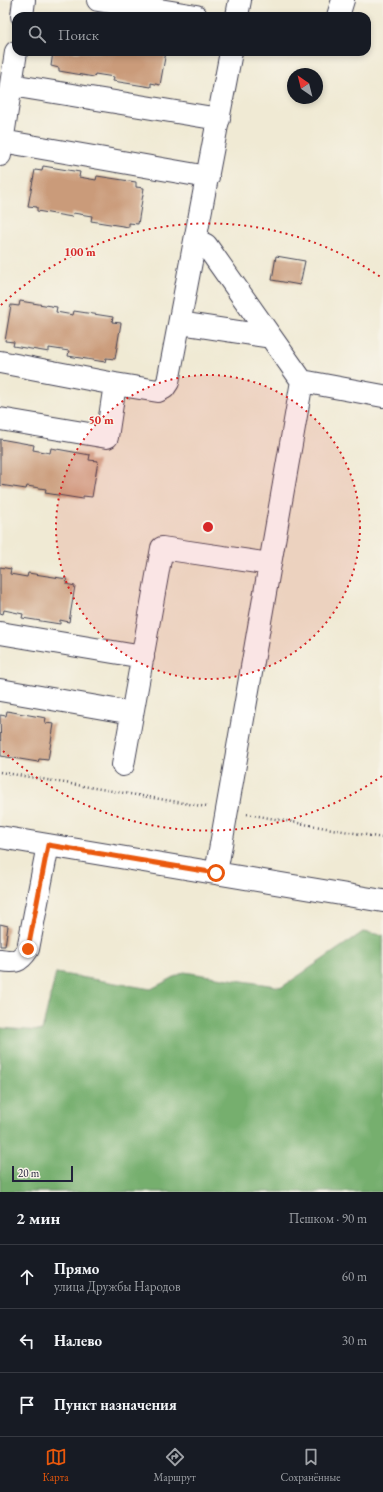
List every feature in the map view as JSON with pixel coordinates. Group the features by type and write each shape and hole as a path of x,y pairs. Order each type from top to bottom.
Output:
{"street":[{"path":"22,12 24,0"},
{"path":"98,0 172,12"},
{"path":"238,12 240,0"},
{"path":"339,12 343,0"},
{"path":"15,56 1,149 208,177"},
{"path":"0,362 158,391 164,388 168,382 180,323 230,56"},
{"path":"11,84 219,119"},
{"path":"196,240 206,245 302,381 383,396"},
{"path":"180,323 271,337"},
{"path":"216,873 302,381"},
{"path":"0,419 107,437 115,384"},
{"path":"123,765 162,548 270,564"},
{"path":"0,633 143,657"},
{"path":"0,690 132,713"},
{"path":"0,837 383,901"},
{"path":"0,960 14,962 19,960 28,949 48,845"}],"path":[{"path":"0,772 228,810 383,838"}],"green space":[{"path":"363,932 383,935 383,1192 0,1192 0,1028 42,1031 56,973 151,989 184,972 282,987"}],"building":[{"path":"52,56 165,56 160,85 151,83 151,87 113,81 114,77 95,74 94,77 59,71 59,68 51,66"},
{"path":"43,166 80,172 79,177 96,180 97,176 136,182 136,187 144,188 138,224 129,223 129,227 91,221 92,216 73,213 72,217 37,211 37,207 28,206 35,170 42,171"},
{"path":"276,256 305,261 300,285 272,280"},
{"path":"20,301 57,307 56,312 73,315 74,311 113,317 112,322 121,323 115,359 106,358 105,362 68,356 69,351 49,348 49,352 13,346 14,342 5,341 11,305 19,306"},
{"path":"0,439 34,445 33,450 50,453 51,448 90,455 89,460 98,461 92,497 83,496 83,499 45,493 46,489 27,486 26,489 0,485"},
{"path":"0,567 11,569 10,574 27,577 28,573 67,579 66,584 75,586 69,622 60,620 60,624 22,618 23,614 4,610 3,614 0,613"},
{"path":"7,711 46,718 45,723 54,724 48,760 39,759 38,762 1,756 0,715 6,716"},
{"path":"0,924 8,926 5,946 0,946"}],"route":[{"path":"28,949 48,845 216,873"}]}
